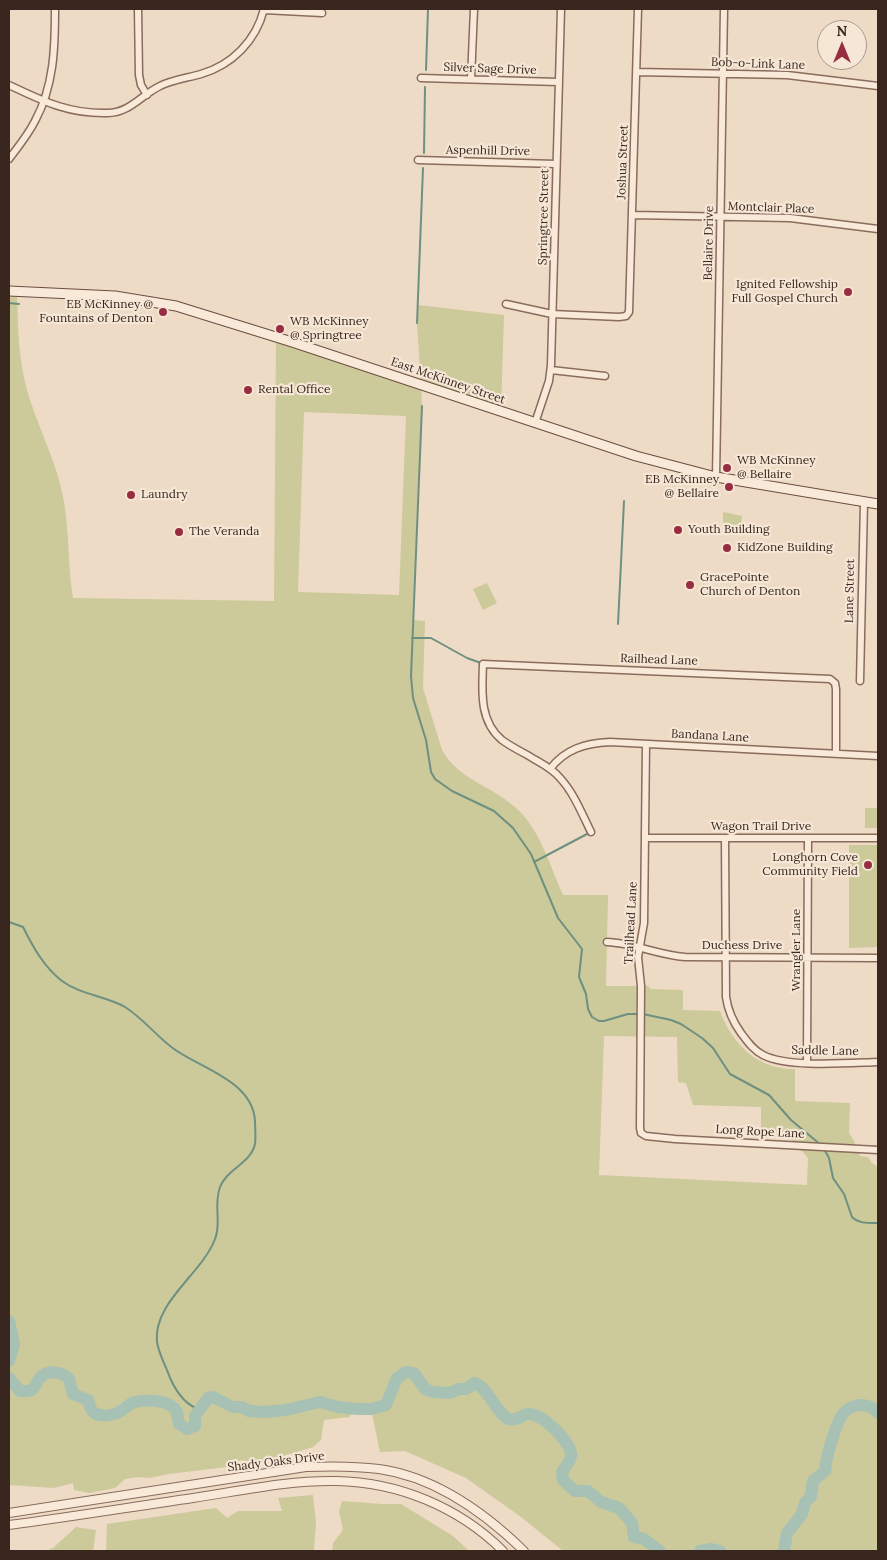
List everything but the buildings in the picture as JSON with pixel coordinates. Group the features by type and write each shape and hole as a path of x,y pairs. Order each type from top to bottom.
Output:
{"main road":[{"name":"East McKinney Street","path":"9,291 115,296 176,306 301,345 636,456 716,477 878,504"}],"street":[{"path":"9,159 32,126 43,101 53,66 55,9"},
{"path":"138,9 138,75 147,95"},
{"path":"471,79 474,9"},
{"name":"Springtree Street","path":"535,423 549,381 550,370 561,9"},
{"name":"Joshua Street","path":"552,314 620,317 628,314 630,305 638,9"},
{"name":"Bellaire Drive","path":"716,477 724,9"},
{"path":"9,86 43,101 73,111 108,113 128,108 166,83 207,72 231,59 251,38 264,10 322,13"},
{"name":"Bob-o-Link Lane","path":"637,72 787,75 878,86"},
{"name":"Silver Sage Drive","path":"421,78 558,82"},
{"name":"Aspenhill Drive","path":"418,160 556,164"},
{"name":"Montclair Place","path":"632,215 790,218 878,229"},
{"path":"506,304 552,314"},
{"path":"550,370 605,376"},
{"name":"Lane Street","path":"860,681 864,502"},
{"name":"Railhead Lane","path":"550,768 503,740 489,724 482,695 483,664 833,680 836,689 836,753"},
{"name":"Bandana Lane","path":"550,768 568,752 587,745 610,742 878,756"},
{"name":"Trailhead Lane","path":"642,1133 640,1128 641,986 638,961 644,923 646,744"},
{"path":"550,768 560,777 571,793 591,832"},
{"name":"Wagon Trail Drive","path":"644,838 878,838"},
{"name":"Saddle Lane","path":"725,838 727,1005 733,1021 743,1037 755,1050 768,1057 783,1061 807,1063 878,1062"},
{"name":"Wrangler Lane","path":"807,1063 808,838"},
{"name":"Duchess Drive","path":"607,942 639,946 682,957 878,958"},
{"name":"Long Rope Lane","path":"642,1133 646,1136 675,1139 878,1150"},
{"name":"Shady Oaks Drive","path":"9,1513 306,1467 334,1466 380,1469 439,1487 457,1497 499,1527 524,1551"},
{"name":"Shady Oaks Drive","path":"9,1525 270,1486 325,1481 356,1482 397,1489 432,1502 469,1523 503,1551"},
{"path":"23,1511 25,1523"}],"shaded area":[{"path":"9,291 17,291 18,329 24,378 55,466 65,505 73,598 274,601 276,337 421,384 417,323 418,305 504,315 501,412 421,385 422,406 413,620 425,621 423,688 442,750 458,769 506,800 532,826 544,848 563,895 608,895 606,986 648,986 651,989 683,990 683,1010 720,1011 732,1034 748,1053 769,1065 795,1069 795,1101 850,1103 849,1133 860,1156 868,1157 878,1167 878,1551 563,1551 521,1517 466,1478 405,1451 380,1452 371,1409 353,1409 353,1413 349,1417 324,1420 321,1440 313,1447 262,1462 240,1460 235,1466 150,1478 125,1479 115,1488 89,1493 74,1490 73,1483 54,1488 9,1485","holes":["304,412 406,416 399,595 298,592","604,1036 677,1037 678,1082 686,1083 693,1105 761,1107 761,1136 790,1138 808,1158 807,1185 599,1175"]},
{"path":"723,512 742,516 740,531 726,530 726,524 723,524"},
{"path":"487,583 497,603 483,610 473,589"},
{"path":"865,808 878,808 878,828 865,828"},
{"path":"849,845 878,845 878,947 849,948"},
{"path":"313,1495 316,1523 314,1551 106,1551 107,1524 216,1508 227,1518 238,1511 282,1511 278,1498"},
{"path":"342,1501 401,1504 453,1536 469,1551 332,1551 333,1543 343,1530 339,1511"},
{"path":"76,1527 96,1530 93,1551 46,1551 53,1548"}],"waterway":[{"path":"426,70 428,9"},
{"path":"424,153 425,87"},
{"path":"417,323 423,168"},
{"path":"9,303 19,304"},
{"path":"422,406 411,676 413,698 426,740 431,772 435,779 452,791 494,811 513,828 531,854 558,918 582,949 579,977 592,1017 599,1021 604,1021 628,1014 638,1014"},
{"path":"618,624 624,501"},
{"path":"412,638 431,638 467,658 481,663"},
{"path":"534,862 589,833"},
{"path":"9,922 23,927 44,963 62,981 69,986 125,1007 174,1049 224,1077 245,1096 252,1107 255,1121 255,1144 253,1151 223,1181 217,1201 218,1227 215,1239 209,1252 170,1301 158,1328 158,1347 172,1383 185,1401 200,1409"},
{"path":"643,1014 681,1024 702,1038 713,1048 730,1074 769,1095 791,1120 821,1145"},
{"path":"824,1149 829,1158 833,1178 844,1194 852,1217 861,1222 878,1223"},
{"path":"9,1321 14,1344 9,1361"},
{"path":"9,1378 20,1391 29,1391 47,1373 55,1372 63,1375 69,1379 73,1394 88,1400 92,1411 99,1415 115,1414 132,1403 163,1402 174,1408 177,1412 179,1424 187,1429 195,1426 195,1416 208,1398 213,1397 233,1407 242,1407 249,1411 286,1410 320,1402 338,1407 371,1409 386,1405 397,1378 406,1372 414,1373 425,1389 433,1392 450,1393 459,1389 466,1389 475,1383 484,1390 508,1419 512,1420 530,1414 542,1419 556,1430 567,1444 571,1456 569,1463 562,1472 563,1480 575,1491 588,1491 601,1502 619,1508 632,1523 634,1537 644,1539 660,1551"},
{"path":"784,1551 787,1533 802,1514 805,1503 811,1496 813,1481 825,1471 830,1445 842,1415 849,1408 861,1405 871,1407 878,1413"},
{"path":"700,1551 711,1549 720,1551"}],"place":[{"name":"Ignited Fellowship Full Gospel Church","path":"848,292"},
{"name":"EB McKinney @ Fountains of Denton","path":"163,312"},
{"name":"WB McKinney @ Springtree","path":"280,329"},
{"name":"Rental Office","path":"248,390"},
{"name":"WB McKinney @ Bellaire","path":"727,468"},
{"name":"EB McKinney @ Bellaire","path":"729,487"},
{"name":"Laundry","path":"131,495"},
{"name":"Youth Building","path":"678,530"},
{"name":"The Veranda","path":"179,532"},
{"name":"KidZone Building","path":"727,548"},
{"name":"GracePointe Church of Denton","path":"690,585"},
{"name":"Longhorn Cove Community Field","path":"868,865"}]}
